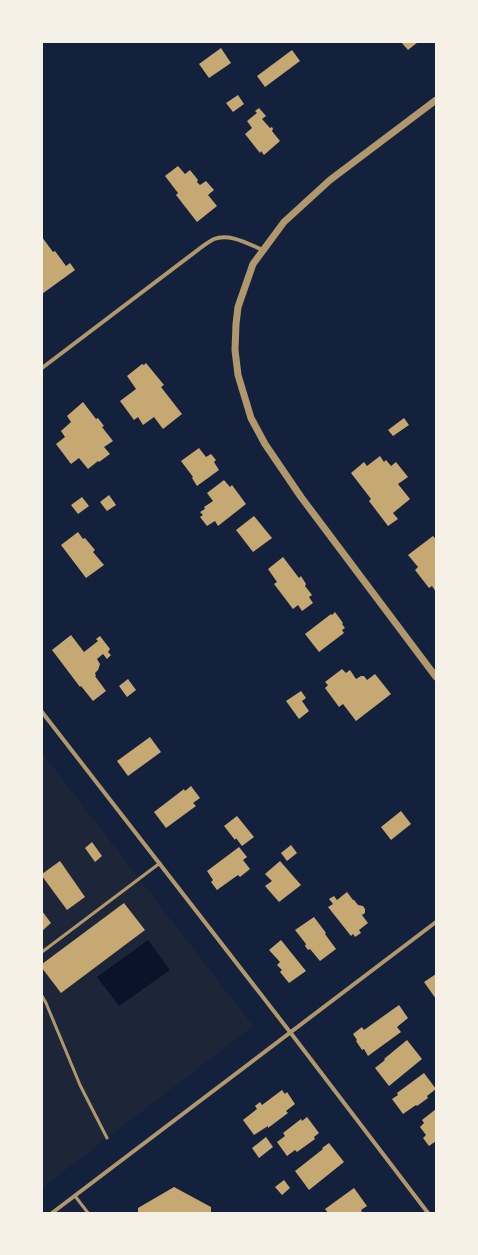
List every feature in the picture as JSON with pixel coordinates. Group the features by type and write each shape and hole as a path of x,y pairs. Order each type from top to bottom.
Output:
{"street":[{"path":"436,100 330,180 284,222 253,264 238,307 235,350 238,375 252,418 265,444 301,497 436,677"},
{"path":"42,368 214,239 225,237 235,239 263,250"},
{"path":"42,712 160,863 428,1213"},
{"path":"52,1213 436,922"}],"lane":[{"path":"42,952 160,863"},
{"path":"42,996 80,1085 107,1138"},
{"path":"75,1196 88,1213"}],"shaded area":[{"path":"42,753 253,1026 42,1188"},
{"path":"148,940 170,970 119,1006 97,977"}],"building":[{"path":"401,42 418,42 408,50"},
{"path":"221,48 231,63 209,78 199,64"},
{"path":"292,50 300,61 265,87 257,76"},
{"path":"238,95 244,104 233,112 226,103"},
{"path":"259,108 266,116 262,119 270,128 272,127 272,131 280,141 264,155 261,151 260,153 245,134 252,128 247,121 257,113 255,111"},
{"path":"178,166 185,174 190,170 200,185 206,181 214,190 208,195 217,206 197,222 176,195 178,193 165,176"},
{"path":"42,237 66,266 70,263 75,270 42,294"},
{"path":"146,363 164,385 161,387 182,414 163,429 154,417 143,425 138,417 134,420 120,401 136,389 127,376 142,364 144,365"},
{"path":"83,402 96,419 98,418 104,426 102,427 113,441 104,447 110,454 88,469 79,458 71,464 56,444 65,437 61,431 71,422 67,416"},
{"path":"404,418 409,425 393,436 388,430"},
{"path":"199,448 206,457 211,454 216,460 214,462 219,470 197,486 192,478 193,477 181,461"},
{"path":"380,456 384,462 386,460 391,466 396,462 408,477 398,484 410,499 393,513 398,519 388,526 369,501 371,499 351,473 364,462 367,466"},
{"path":"224,480 230,487 232,485 246,504 218,526 215,521 207,526 200,517 203,515 200,512 205,509 204,507 213,501 207,493"},
{"path":"109,495 116,505 107,511 100,502"},
{"path":"82,497 89,506 78,514 71,505"},
{"path":"254,516 272,538 253,552 236,530"},
{"path":"78,532 95,550 93,552 104,565 86,578 61,545"},
{"path":"433,536 436,539 436,592 432,586 429,588 415,570 418,567 408,555"},
{"path":"283,557 299,578 301,576 306,584 305,586 312,595 309,597 313,603 302,611 298,605 293,609 274,584 277,582 268,569"},
{"path":"335,612 343,623 342,624 345,628 342,630 344,633 319,652 305,634"},
{"path":"71,635 84,652 98,641 96,639 100,636 110,649 108,652 111,655 107,659 103,654 97,659 100,664 95,673 95,676 106,691 93,701 81,686 80,687 52,650"},
{"path":"342,669 346,673 350,670 356,679 364,676 367,680 375,674 391,694 356,721 343,704 339,707 325,688 328,685 325,682"},
{"path":"128,679 136,690 127,697 119,686"},
{"path":"301,691 306,698 302,701 309,711 299,719 286,701"},
{"path":"150,737 161,752 128,776 117,761"},
{"path":"191,786 200,798 193,803 196,806 166,828 154,812 184,789 185,791"},
{"path":"401,811 411,824 391,840 381,827"},
{"path":"237,816 254,837 242,846 224,826"},
{"path":"92,842 102,856 95,862 85,848"},
{"path":"291,845 297,853 287,861 281,853"},
{"path":"239,847 247,857 243,860 250,869 240,877 238,875 217,890 211,882 213,880 207,871"},
{"path":"60,861 85,897 67,910 42,876 42,874"},
{"path":"280,861 301,885 279,902 265,886 272,881 265,874"},
{"path":"347,892 358,905 363,906 365,913 362,915 368,923 359,930 361,933 355,937 353,934 351,936 328,907 333,904 329,899 334,896 337,900"},
{"path":"124,903 145,930 61,993 42,968 42,964"},
{"path":"42,911 51,923 42,931"},
{"path":"314,917 336,949 320,961 310,949 308,950 305,946 306,944 295,930"},
{"path":"281,940 306,971 289,983 280,972 282,970 277,965 280,962 269,950"},
{"path":"436,974 436,999 424,982"},
{"path":"399,1005 408,1018 397,1027 401,1032 368,1056 364,1049 362,1050 353,1034 362,1027 364,1030"},
{"path":"407,1040 422,1059 389,1086 375,1068"},
{"path":"424,1073 436,1089 427,1096 428,1098 403,1114 392,1099 398,1095 397,1093"},
{"path":"282,1090 285,1094 287,1092 295,1104 286,1111 288,1113 268,1128 268,1126 254,1135 243,1120 257,1109 255,1106 260,1102 262,1105"},
{"path":"436,1109 436,1141 429,1146 423,1138 426,1135 420,1127 424,1123 422,1120"},
{"path":"307,1117 319,1133 314,1137 315,1139 297,1152 295,1150 287,1156 277,1142 285,1136 283,1133 301,1119 302,1121"},
{"path":"266,1137 273,1147 259,1158 252,1148"},
{"path":"329,1143 344,1162 309,1190 295,1171"},
{"path":"284,1180 290,1188 282,1195 275,1187"},
{"path":"174,1187 211,1207 211,1213 138,1213 138,1208"},
{"path":"354,1188 367,1206 361,1210 362,1211 360,1213 328,1213 325,1209"}]}
